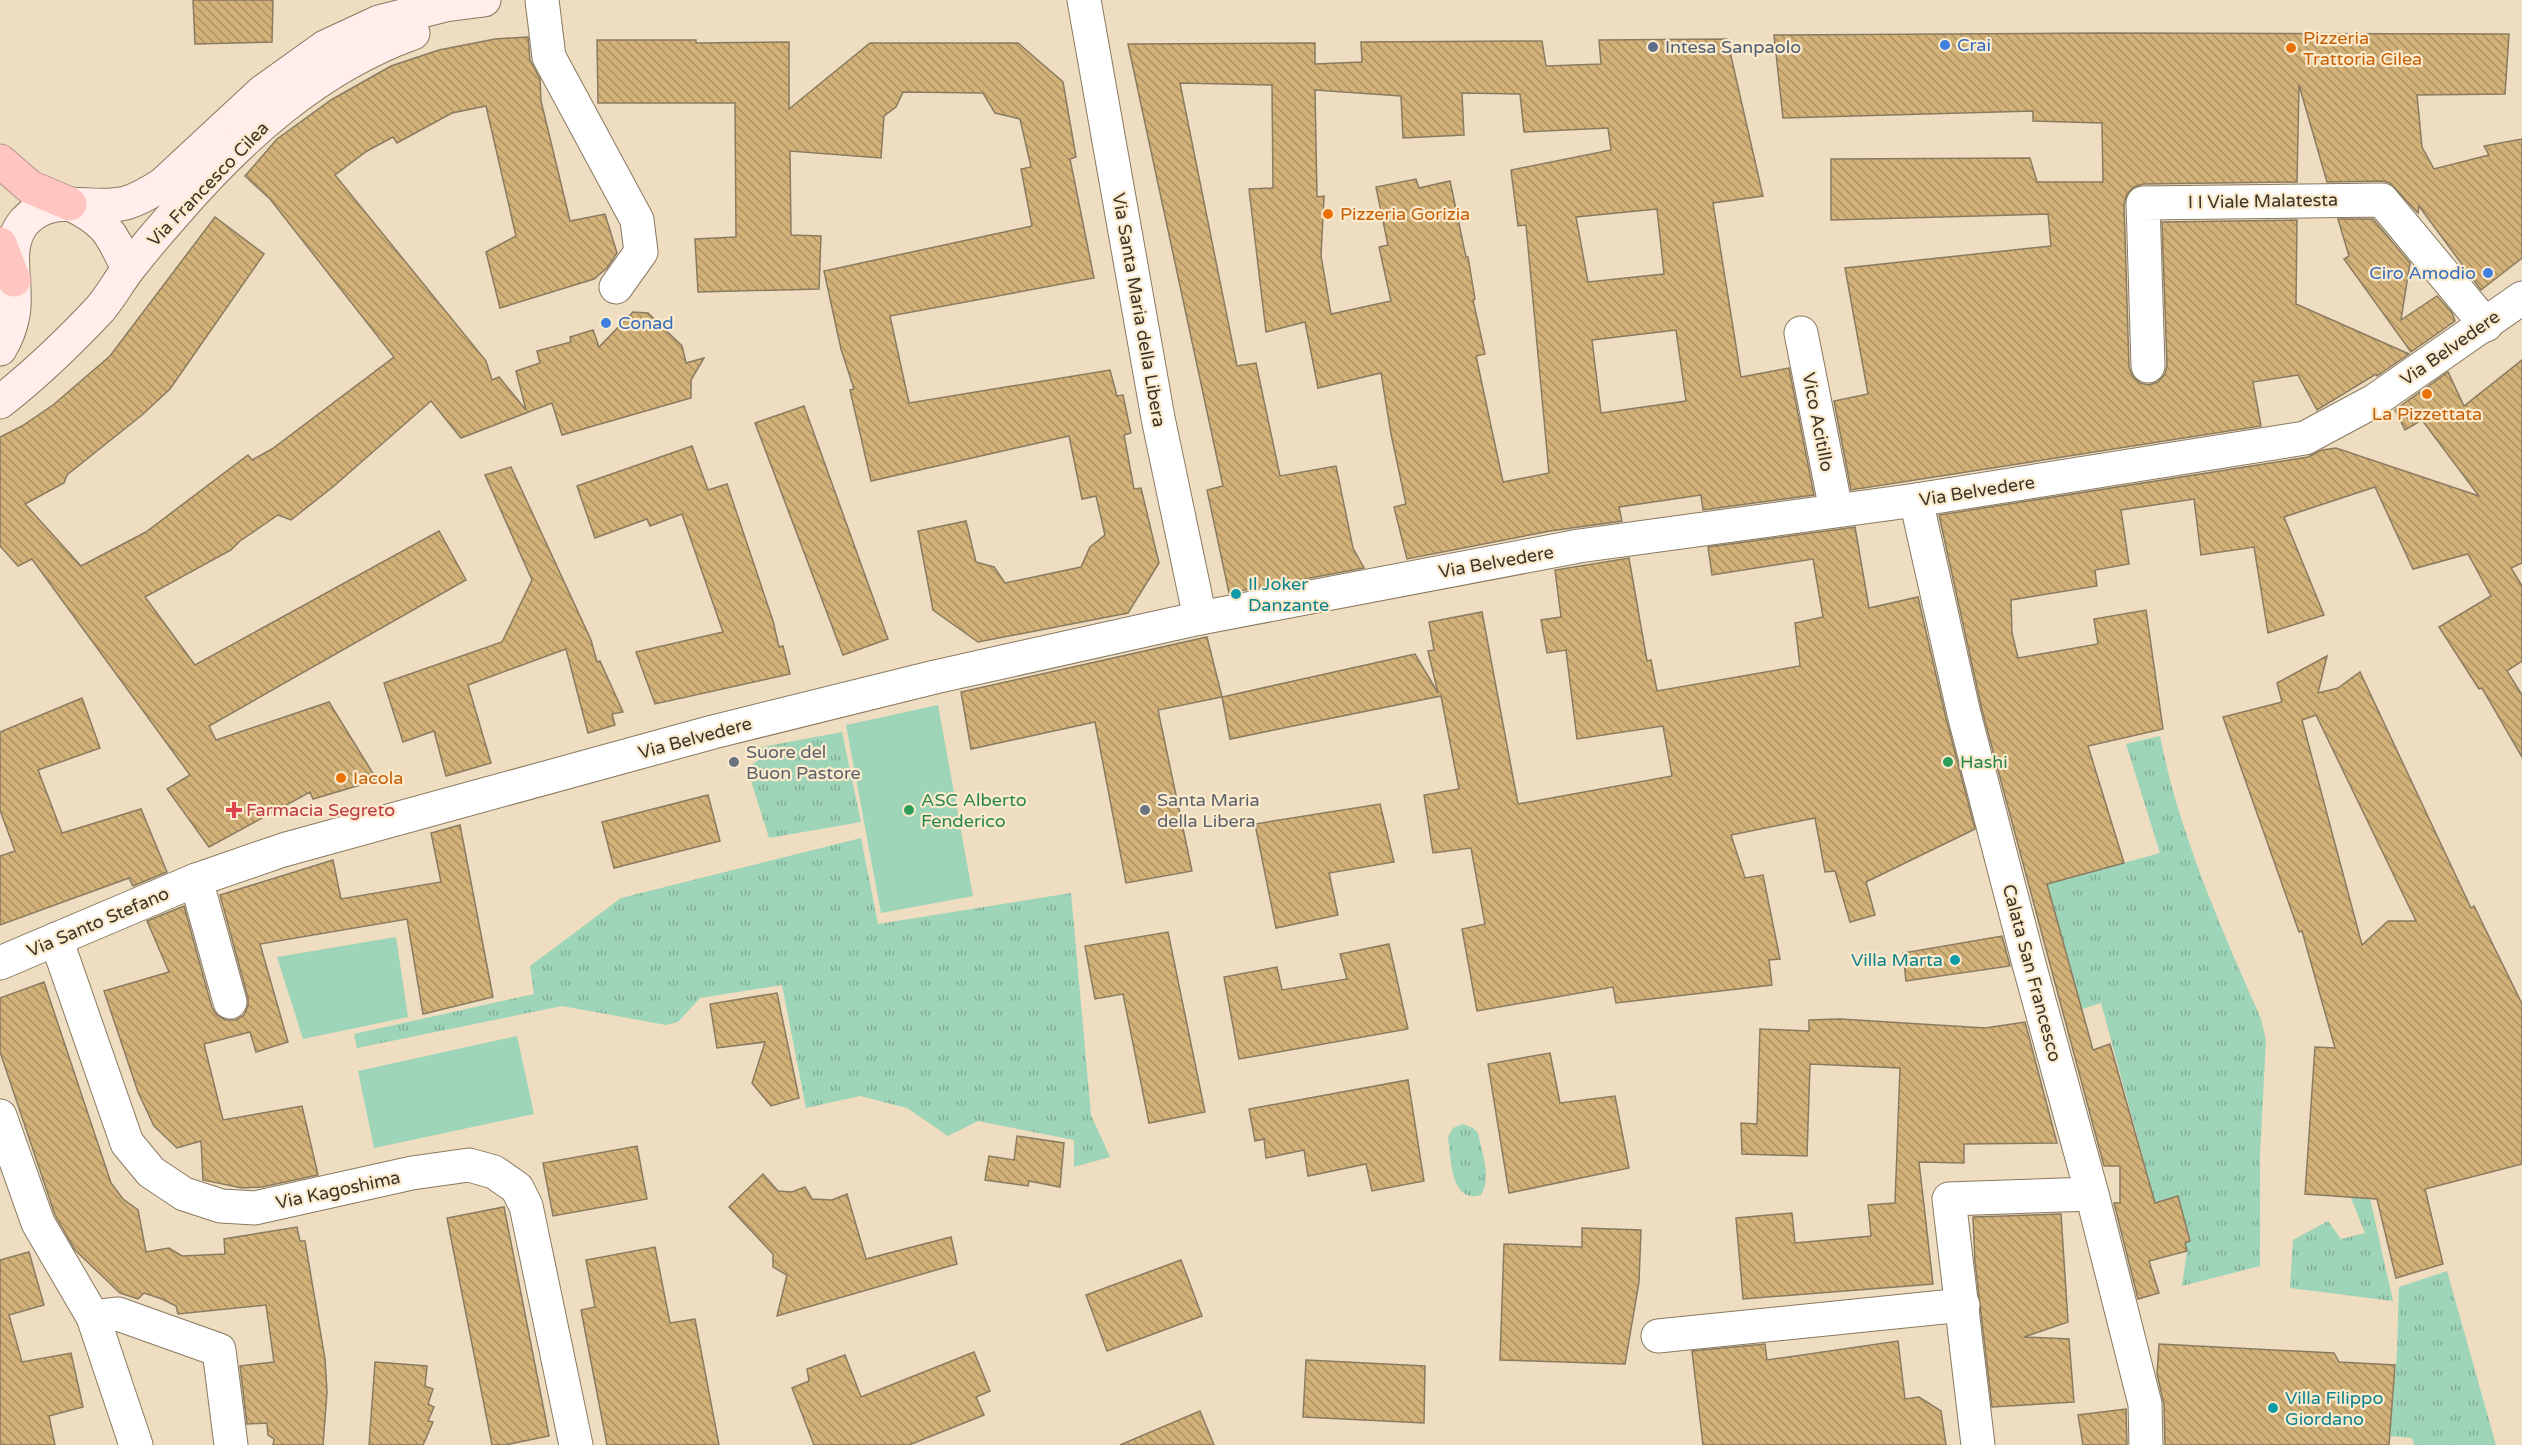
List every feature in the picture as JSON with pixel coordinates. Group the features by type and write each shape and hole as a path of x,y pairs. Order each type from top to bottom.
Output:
{"highway":[{"path":"5,166 30,187 70,204"},
{"path":"0,244 14,280"}],"main road":[{"name":"Via Francesco Cilea","path":"14,280 12,252 14,238 33,213 49,205 97,206 125,203 145,196 163,184 262,92 325,46 379,22 445,5 485,0"},
{"name":"Via Francesco Cilea","path":"0,402 26,381 93,316 128,269 178,210 240,145 296,96 346,63 398,39 458,17 485,0"},
{"path":"70,204 88,212 104,224 113,237 128,269"},
{"path":"0,349 13,314 14,280"}],"street":[{"path":"542,0 549,57 637,220 641,252 616,287"},
{"name":"Via Santa Maria della Libera","path":"1084,0 1158,418 1200,618"},
{"name":"I I Viale Malatesta","path":"2148,366 2143,203 2382,200 2486,325"},
{"name":"Via Belvedere","path":"196,880 283,850 713,732 935,677 1200,618 1580,546 1916,500 2305,438 2374,401 2522,298"},
{"name":"Vico Acitillo","path":"1801,333 1836,510"},
{"name":"Calata San Francesco","path":"1916,500 1967,725 2092,1194 2145,1404 2146,1445"},
{"path":"196,880 230,1002"},
{"name":"Via Santo Stefano","path":"0,963 196,880"},
{"name":"Via Kagoshima","path":"56,939 127,1143 151,1172 184,1194 221,1206 255,1208 412,1173 469,1165 494,1172 517,1188 526,1206 576,1445"},
{"path":"0,1116 38,1223 93,1317 136,1445"},
{"path":"1978,1445 1949,1199 2092,1194"},
{"path":"1658,1336 1963,1305"},
{"path":"93,1317 118,1314 219,1350 231,1445"}],"green space":[{"name":"ASC Alberto Fenderico","path":"938,705 973,896 881,913 846,725"},
{"path":"842,732 861,822 769,838 747,768 760,759 762,747"},
{"path":"2160,736 2178,809 2190,844 2216,915 2261,1019 2266,1040 2260,1155 2260,1266 2182,1286 2187,1251 2185,1243 2190,1241 2178,1196 2155,1202 2101,1003 2082,1009 2047,884 2160,853 2126,744"},
{"path":"861,838 878,924 1071,893 1091,1115 1110,1157 1074,1167 1074,1140 978,1121 948,1136 907,1108 860,1096 806,1108 782,985 700,998 678,1022 666,1025 562,1006 357,1048 354,1034 534,994 530,966 621,898"},
{"path":"396,937 408,1017 303,1039 277,957"},
{"path":"517,1036 534,1114 374,1148 358,1071"},
{"path":"1463,1124 1478,1133 1486,1173 1481,1195 1471,1196 1463,1193 1454,1177 1448,1137 1453,1128"},
{"path":"2367,1185 2393,1301 2290,1288 2293,1240 2328,1221 2341,1239 2365,1233 2349,1193"},
{"path":"2447,1271 2496,1445 2414,1445 2412,1438 2390,1436 2397,1352 2399,1287"}],"building":[{"path":"193,0 273,0 272,42 195,44"},
{"path":"2509,34 2505,94 2417,95 2422,147 2434,169 2489,155 2484,146 2522,139 2522,258 2481,290 2419,206 2418,213 2390,183 2382,181 2327,182 2299,85 2297,182 2143,184 2134,187 2127,194 2124,204 2129,367 2132,375 2140,383 2149,385 2158,382 2165,374 2167,366 2162,222 2297,220 2296,304 2409,354 2377,376 2376,374 2317,410 2298,375 2253,382 2261,426 1851,490 1834,401 1868,394 1845,268 2051,246 2048,214 1831,220 1831,159 2030,158 2037,182 2103,182 2102,123 2033,121 2033,111 1783,118 1774,35"},
{"path":"528,37 530,60 540,79 541,101 570,221 605,214 617,253 607,268 594,279 500,308 486,252 516,236 486,106 452,113 397,143 393,137 367,151 335,175 486,361 492,380 499,377 526,410 516,371 540,363 537,351 571,342 570,337 593,330 599,347 633,312 648,313 682,346 686,363 704,358 691,380 691,398 562,435 552,403 461,438 431,401 334,486 291,520 278,515 240,541 231,550 145,597 195,665 439,531 466,580 209,726 216,740 329,702 377,780 313,799 310,792 209,847 167,789 190,775 32,559 18,566 0,546 0,437 22,426 53,405 110,356 215,217 264,254 170,389 142,415 67,475 64,483 25,504 81,566 146,532 248,455 252,460 272,449 394,357 270,199 245,176 277,139 331,100 391,66 439,50 495,39"},
{"path":"1727,39 1763,196 1713,203 1741,377 1789,368 1814,495 1703,510 1701,495 1619,507 1622,521 1550,531 1407,559 1394,507 1406,504 1381,373 1318,388 1305,322 1266,332 1249,189 1273,188 1272,85 1180,83 1237,366 1256,363 1280,476 1336,466 1353,548 1364,568 1229,593 1207,490 1223,486 1128,44 1315,43 1315,64 1362,62 1361,42 1542,41 1546,66 1601,64 1599,40","holes":["1315,90 1401,96 1403,138 1464,135 1462,93 1520,94 1524,132 1608,128 1611,150 1511,170 1518,226 1526,225 1549,473 1503,482 1476,356 1485,354 1473,300 1475,299 1468,257 1466,257 1450,181 1419,188 1416,179 1376,187 1388,245 1379,247 1391,301 1331,314 1321,256 1324,196 1317,197","1657,209 1664,274 1588,282 1576,217","1676,330 1686,401 1601,413 1592,340"]},
{"path":"597,40 696,40 696,43 789,42 789,109 870,43 1018,43 1063,82 1076,157 1070,159 1094,278 890,316 909,403 1110,370 1117,396 1123,395 1131,433 1124,435 1134,489 1141,488 1159,563 1128,613 978,642 933,610 918,531 966,521 976,562 994,567 1005,583 1081,567 1090,547 1105,535 1096,496 1082,499 1069,436 871,481 850,390 854,389 841,349 824,271 1032,226 1021,169 1031,167 1020,119 995,113 983,93 903,92 896,107 884,116 881,158 790,151 791,235 821,236 819,289 698,292 695,239 736,237 735,103 598,103"},
{"path":"2338,219 2373,219 2410,263 2401,320 2437,296 2452,313 2455,321 2411,352 2344,259 2349,256"},
{"path":"2522,360 2522,563 2511,568 2522,586 2522,661 2507,671 2522,695 2522,757 2482,688 2479,689 2439,627 2491,596 2468,554 2413,569 2375,487 2284,517 2324,615 2268,633 2254,547 2201,555 2194,499 2121,510 2129,564 2095,570 2097,586 2011,600 2012,633 2018,658 2098,644 2094,619 2146,610 2163,729 2088,746 2124,863 2047,884 2093,1050 2110,1044 2155,1203 2178,1196 2190,1241 2185,1243 2187,1251 2149,1261 2159,1293 2138,1299 2114,1203 2120,1203 2120,1166 2104,1166 1982,710 1939,515 2308,457 2322,450 2336,448 2479,496 2422,420 2405,430 2395,410 2448,372 2464,406"},
{"path":"804,406 888,639 843,655 755,423"},
{"path":"692,446 708,490 727,484 773,621 779,647 783,646 790,674 655,704 636,652 723,632 682,514 650,526 647,519 595,538 577,486"},
{"path":"511,467 591,640 597,662 600,661 623,712 612,714 615,725 588,733 566,649 468,685 491,763 446,776 434,731 403,742 384,683 502,642 532,580 485,475"},
{"path":"1855,527 1869,608 1918,597 1975,829 1866,882 1875,915 1850,922 1835,871 1825,872 1815,818 1731,835 1745,878 1763,875 1780,959 1769,960 1772,985 1616,1003 1613,987 1477,1011 1462,929 1485,924 1471,848 1433,853 1424,795 1459,789 1441,696 1230,739 1222,697 1415,654 1438,693 1428,651 1434,650 1429,622 1482,612 1518,804 1672,776 1663,726 1577,739 1566,650 1547,653 1541,620 1561,617 1555,570 1629,558 1647,661 1651,660 1657,691 1800,666 1795,623 1823,617 1813,559 1712,575 1708,547"},
{"name":"Santa Maria della Libera","path":"1207,637 1222,697 1158,710 1192,871 1126,883 1095,722 971,749 961,692"},
{"path":"2327,656 2318,693 2338,688 2360,672 2471,908 2474,906 2522,1004 2522,1164 2425,1189 2443,1264 2396,1278 2377,1199 2305,1194 2315,1047 2335,1048 2302,931 2299,932 2223,717 2282,702 2277,683","holes":["2316,715 2416,921 2388,921 2362,945 2302,720"]},
{"path":"82,698 100,748 38,770 62,833 141,809 167,872 133,886 129,878 0,925 0,856 15,851 0,810 0,732"},
{"path":"708,795 720,841 614,868 602,822"},
{"path":"1380,804 1394,862 1329,873 1338,915 1276,928 1255,824"},
{"path":"460,825 493,997 423,1014 407,919 260,944 288,1042 256,1052 250,1032 204,1044 223,1120 302,1106 318,1175 262,1187 242,1188 203,1180 201,1141 177,1148 154,1126 138,1092 104,991 169,972 147,921 184,906 212,1008 225,1020 236,1020 244,1015 248,1006 248,998 220,895 333,860 341,899 441,882 431,833"},
{"path":"1168,932 1205,1112 1149,1123 1123,994 1095,999 1085,946"},
{"name":"Villa Marta","path":"2002,936 2010,966 1906,981 1903,953"},
{"path":"1389,944 1408,1029 1239,1059 1224,977 1277,967 1282,990 1347,979 1340,954"},
{"path":"44,982 111,1183 123,1199 138,1210 146,1252 169,1248 182,1256 225,1254 224,1239 297,1227 300,1241 305,1241 325,1359 327,1392 323,1445 273,1445 274,1439 268,1435 267,1423 247,1424 240,1366 274,1362 266,1305 178,1314 176,1306 162,1299 144,1293 138,1299 120,1293 75,1250 55,1215 0,1052 0,998"},
{"path":"777,993 799,1098 771,1106 752,1083 765,1042 717,1048 710,1004"},
{"path":"1840,1019 1985,1028 2025,1022 2057,1143 1964,1144 1964,1163 1919,1162 1933,1284 1743,1299 1736,1218 1792,1213 1795,1243 1871,1236 1868,1205 1895,1203 1900,1068 1810,1064 1807,1156 1742,1154 1741,1123 1757,1124 1760,1029 1809,1031 1809,1020"},
{"path":"1550,1053 1560,1103 1615,1096 1629,1168 1509,1193 1488,1064"},
{"path":"1408,1080 1424,1181 1372,1191 1366,1164 1308,1176 1304,1150 1266,1158 1264,1139 1255,1141 1249,1109"},
{"path":"1017,1136 1064,1143 1060,1187 1029,1181 1028,1186 985,1180 989,1156 1014,1160"},
{"path":"637,1146 647,1199 553,1216 543,1163"},
{"path":"763,1174 778,1191 792,1192 805,1187 812,1199 832,1200 847,1194 866,1259 951,1237 957,1264 777,1316 787,1275 773,1267 773,1254 729,1207"},
{"path":"504,1207 549,1436 505,1445 492,1445 447,1218"},
{"path":"2061,1214 2068,1322 2024,1337 2069,1339 2074,1402 1992,1407 1975,1262 1973,1217"},
{"path":"1582,1228 1641,1230 1639,1282 1625,1364 1500,1360 1504,1244 1582,1247"},
{"path":"655,1247 670,1323 695,1319 719,1445 607,1445 581,1310 595,1307 586,1260"},
{"path":"29,1252 44,1305 9,1315 22,1362 71,1353 83,1407 49,1416 55,1445 0,1445 0,1260"},
{"path":"1181,1260 1202,1316 1107,1351 1086,1295"},
{"path":"1898,1341 1905,1399 1919,1397 1941,1411 1946,1445 1703,1445 1692,1351 1765,1344 1767,1360"},
{"name":"Villa Filippo Giordano","path":"2159,1344 2334,1353 2339,1362 2395,1365 2389,1445 2165,1445 2164,1404 2157,1374"},
{"path":"974,1352 990,1391 976,1397 984,1415 909,1445 814,1445 792,1388 809,1381 807,1369 845,1355 861,1397"},
{"path":"1306,1360 1425,1366 1424,1423 1303,1417"},
{"path":"375,1362 427,1366 425,1386 433,1389 428,1404 434,1407 428,1421 433,1422 423,1445 369,1445"},
{"path":"2126,1409 2127,1445 2083,1445 2078,1415"},
{"path":"1200,1411 1214,1445 1120,1445"}],"place":[{"name":"Crai","path":"1945,45"},
{"name":"Intesa Sanpaolo","path":"1653,47"},
{"name":"Pizzeria Trattoria Cilea","path":"2291,48"},
{"name":"Pizzeria Gorizia","path":"1328,214"},
{"name":"Ciro Amodio","path":"2488,273"},
{"name":"Conad","path":"606,323"},
{"name":"La Pizzettata","path":"2427,394"},
{"name":"Il Joker Danzante","path":"1236,594"},
{"name":"Suore del Buon Pastore","path":"734,762"},
{"name":"Hashi","path":"1948,762"},
{"name":"Iacola","path":"341,778"},
{"name":"Farmacia Segreto","path":"234,810"},
{"name":"ASC Alberto Fenderico","path":"909,810"},
{"name":"Santa Maria della Libera","path":"1145,810"},
{"name":"Villa Marta","path":"1955,960"},
{"name":"Villa Filippo Giordano","path":"2273,1408"}]}
